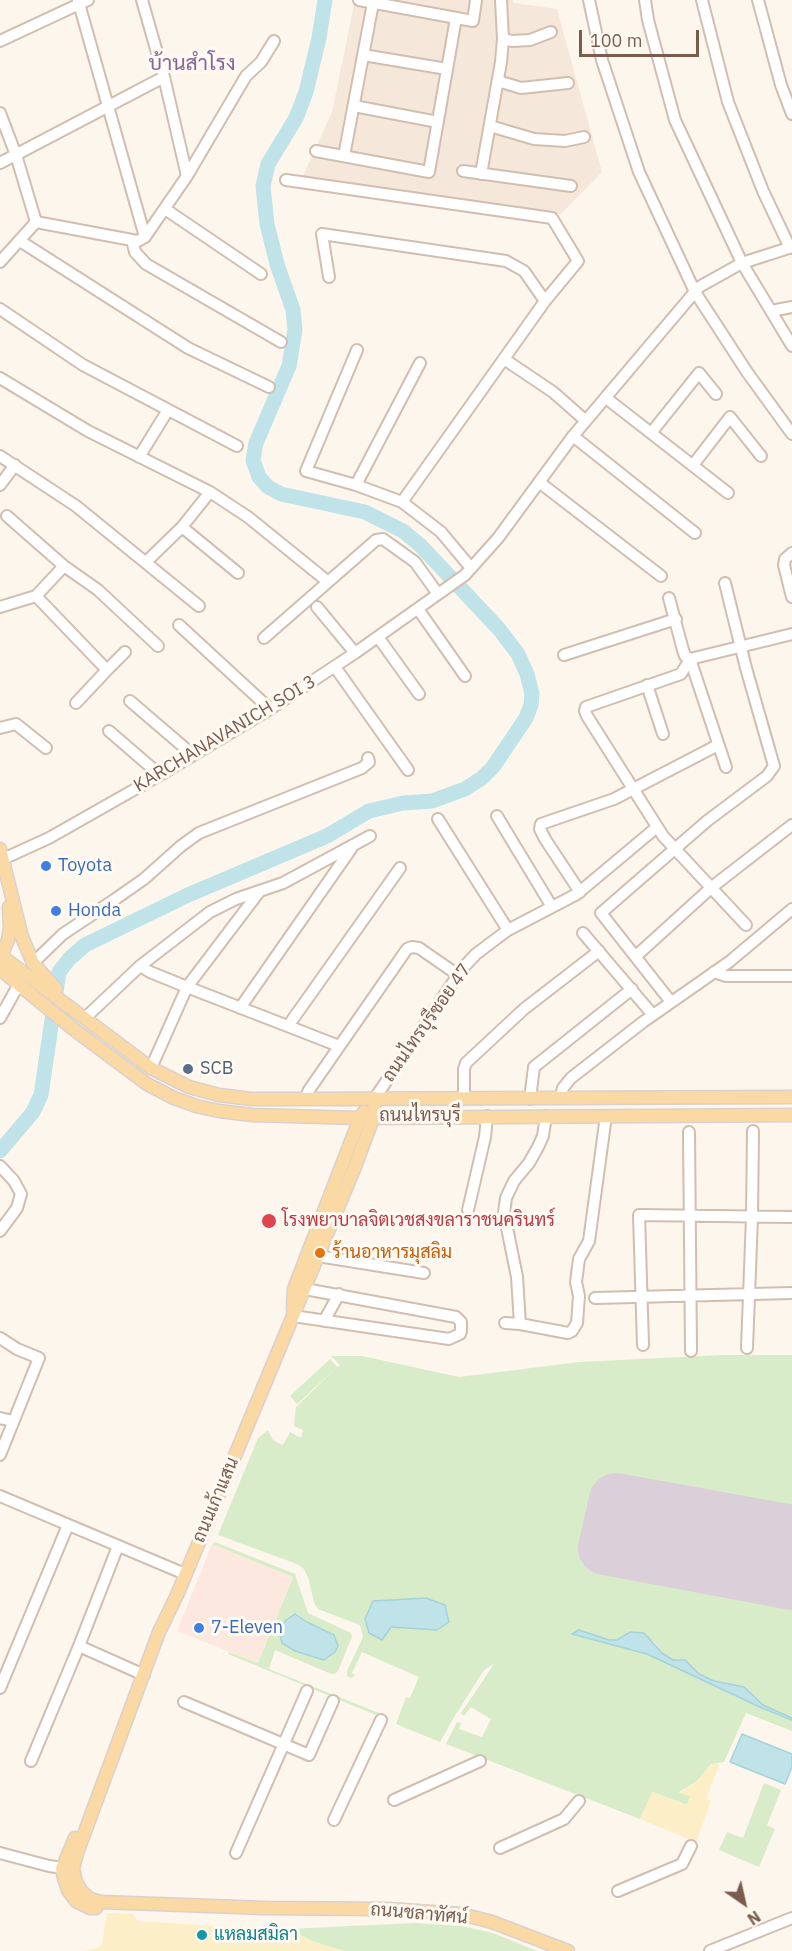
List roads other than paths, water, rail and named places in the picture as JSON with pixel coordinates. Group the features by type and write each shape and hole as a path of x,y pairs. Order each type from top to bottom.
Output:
{"main road":[{"path":"1,857 22,937 41,981"},
{"path":"1,857 10,928 9,940 1,963"},
{"name":"ถนนไทรบุรี","path":"1,963 41,981 151,1068 189,1087 219,1095 251,1099 305,1100 792,1097"},
{"name":"ถนนไทรบุรี","path":"1,963 22,987 147,1084 174,1098 219,1112 360,1118 374,1116 792,1115"},
{"name":"ถนนเก้าแสน","path":"68,1869 128,1703 142,1680 159,1632 306,1288 374,1116 375,1098"},
{"name":"ถนนเก้าแสน","path":"293,1316 294,1289 360,1118 375,1098"},
{"name":"ถนนชลาทัศน์","path":"68,1869 68,1890 76,1901 90,1908 389,1910 461,1914 568,1951"}],"street":[{"path":"142,0 164,77 187,176"},
{"path":"358,0 473,21 476,0"},
{"path":"481,174 498,81 503,39 501,0"},
{"path":"589,0 602,60 639,172 695,292 747,372 792,434"},
{"path":"645,0 648,20 675,120 715,210 742,263 792,346"},
{"path":"702,0 728,102 763,191 791,248"},
{"path":"758,0 781,85 792,114"},
{"path":"0,41 81,2 107,109 145,237"},
{"path":"344,156 373,3"},
{"path":"316,151 429,172 456,18"},
{"path":"503,39 530,40 551,32"},
{"path":"36,222 138,241 145,237 187,176 246,76 261,62 274,41"},
{"path":"363,55 447,69"},
{"path":"0,163 107,109 164,77"},
{"path":"498,81 521,88 568,83"},
{"path":"354,106 438,122"},
{"path":"0,113 16,155 36,222"},
{"path":"490,126 534,138 565,141 584,137"},
{"path":"464,171 571,186"},
{"path":"286,180 552,218 578,261 545,301 402,502"},
{"path":"165,209 261,274"},
{"path":"0,262 36,222"},
{"path":"329,277 322,234 506,261 524,272 545,301"},
{"path":"132,240 135,252 146,264 281,342"},
{"path":"20,241 188,348 269,387"},
{"name":"KARCHANAVANICH SOI 3","path":"1,857 50,838 270,709 335,667 468,572 498,538 573,436 699,287 742,263 791,248"},
{"path":"771,311 792,307"},
{"path":"0,309 83,365 237,446"},
{"path":"357,350 306,471 356,485 402,502 441,532 468,572"},
{"path":"504,359 554,392 586,421"},
{"path":"356,485 420,363"},
{"path":"651,433 699,373 716,393"},
{"path":"0,378 88,431 210,492 248,517 327,581"},
{"path":"606,398 728,493"},
{"path":"139,457 168,410"},
{"path":"693,465 730,417 760,456"},
{"path":"573,436 695,533"},
{"path":"0,456 76,506 199,606"},
{"path":"0,485 15,465"},
{"path":"539,482 661,576"},
{"path":"146,562 182,527 210,492"},
{"path":"7,516 64,566 98,590 158,645"},
{"path":"182,527 238,573"},
{"path":"264,638 376,540 382,539 415,562 438,594"},
{"path":"792,553 784,559 792,597"},
{"path":"0,608 36,596 64,566"},
{"path":"671,1002 601,913 707,821 767,776 774,766 725,583"},
{"path":"36,596 107,669"},
{"path":"669,598 685,656 690,659 726,767"},
{"path":"317,606 355,653"},
{"path":"418,609 465,676"},
{"path":"564,655 676,619"},
{"path":"179,625 270,709"},
{"path":"746,925 674,849 657,827 585,711 586,707 591,704 681,674 690,659 792,634"},
{"path":"378,637 419,694"},
{"path":"76,703 125,652"},
{"path":"335,667 408,770"},
{"path":"647,686 663,734"},
{"path":"130,701 194,755"},
{"path":"0,728 16,724 46,748"},
{"path":"109,731 160,775"},
{"path":"580,892 539,826 633,790 718,745"},
{"path":"33,963 63,934 144,879 181,846 200,833 362,768 369,762 368,758"},
{"path":"497,816 552,907"},
{"path":"438,819 508,930"},
{"path":"636,956 712,887 792,825"},
{"name":"ถนนไทรบุรีซอย 47","path":"375,1098 458,975 476,954 508,930 580,892 657,827"},
{"path":"84,1017 140,966 210,912 236,899 283,883 370,836"},
{"path":"240,1008 353,846"},
{"path":"288,1026 400,868"},
{"path":"151,1068 187,987 259,892"},
{"path":"560,1098 563,1088 571,1078 653,1015 729,962 792,909"},
{"path":"583,933 653,1015"},
{"path":"305,1100 309,1090 407,949 418,948 458,975"},
{"path":"464,1099 464,1069 471,1056 524,1009 599,951"},
{"path":"140,966 187,987 339,1046"},
{"path":"714,972 726,976 792,976"},
{"path":"0,1018 22,987"},
{"path":"530,1099 534,1067 632,989"},
{"path":"468,1210 485,1137 487,1116"},
{"path":"520,1324 517,1277 504,1206 514,1181 538,1147 543,1136 546,1116"},
{"path":"505,1323 568,1333 577,1323 579,1296 576,1282 579,1260 589,1241 606,1116"},
{"path":"689,1131 691,1351"},
{"path":"747,1348 753,1131"},
{"path":"0,1167 14,1181 21,1194 17,1208 0,1231"},
{"path":"643,1345 639,1215 792,1217"},
{"path":"318,1256 424,1273"},
{"path":"293,1316 449,1339 460,1334 461,1331 462,1324 456,1317 306,1288"},
{"path":"595,1298 792,1293"},
{"path":"324,1321 339,1294"},
{"path":"0,1455 39,1358 2,1342"},
{"path":"0,1418 13,1421"},
{"path":"0,1496 185,1574"},
{"path":"0,1689 68,1525"},
{"path":"31,1761 80,1646 118,1546"},
{"path":"80,1646 142,1680"},
{"path":"236,1852 308,1691"},
{"path":"184,1702 309,1755 333,1701"},
{"path":"334,1820 381,1720"},
{"path":"394,1800 480,1761"},
{"path":"500,1848 564,1819 579,1800"},
{"path":"618,1891 682,1864 691,1846"},
{"path":"0,1853 68,1869"},
{"path":"710,1951 792,1918"}],"water":[{"path":"426,1598 445,1605 449,1622 437,1630 391,1627 382,1640 369,1633 365,1619 373,1601"},
{"path":"295,1614 334,1635 338,1646 335,1652 324,1660 295,1651 282,1643 279,1631 286,1620"},
{"path":"579,1630 609,1640 617,1640 630,1632 644,1633 662,1653 673,1660 685,1660 699,1674 714,1681 744,1687 763,1705 792,1720 647,1654 572,1634"},
{"path":"742,1734 792,1754 792,1767 785,1784 730,1762"}],"waterway":[{"path":"0,1151 33,1112 41,1095 59,972 69,959 85,945 188,895 327,836 369,811 403,803 432,801 465,789 482,778 493,767 526,718 531,705 532,694 527,674 518,654 499,629 420,545 403,531 365,512 281,494 268,487 259,477 253,460 256,443 289,366 295,330 293,310 277,264 267,224 263,186 268,164 296,118 306,92 319,38 325,0"}],"place":[{"name":"Toyota","path":"46,866"},
{"name":"Honda","path":"56,911"},
{"name":"SCB","path":"188,1069"},
{"name":"โรงพยาบาลจิตเวชสงขลาราชนครินทร์","path":"269,1221"},
{"name":"ร้านอาหารมุสลิม","path":"320,1253"},
{"name":"7-Eleven","path":"199,1628"},
{"name":"แหลมสมิลา","path":"202,1935"}],"district":[{"name":"บ้านสำโรง","path":"192,64"}]}
